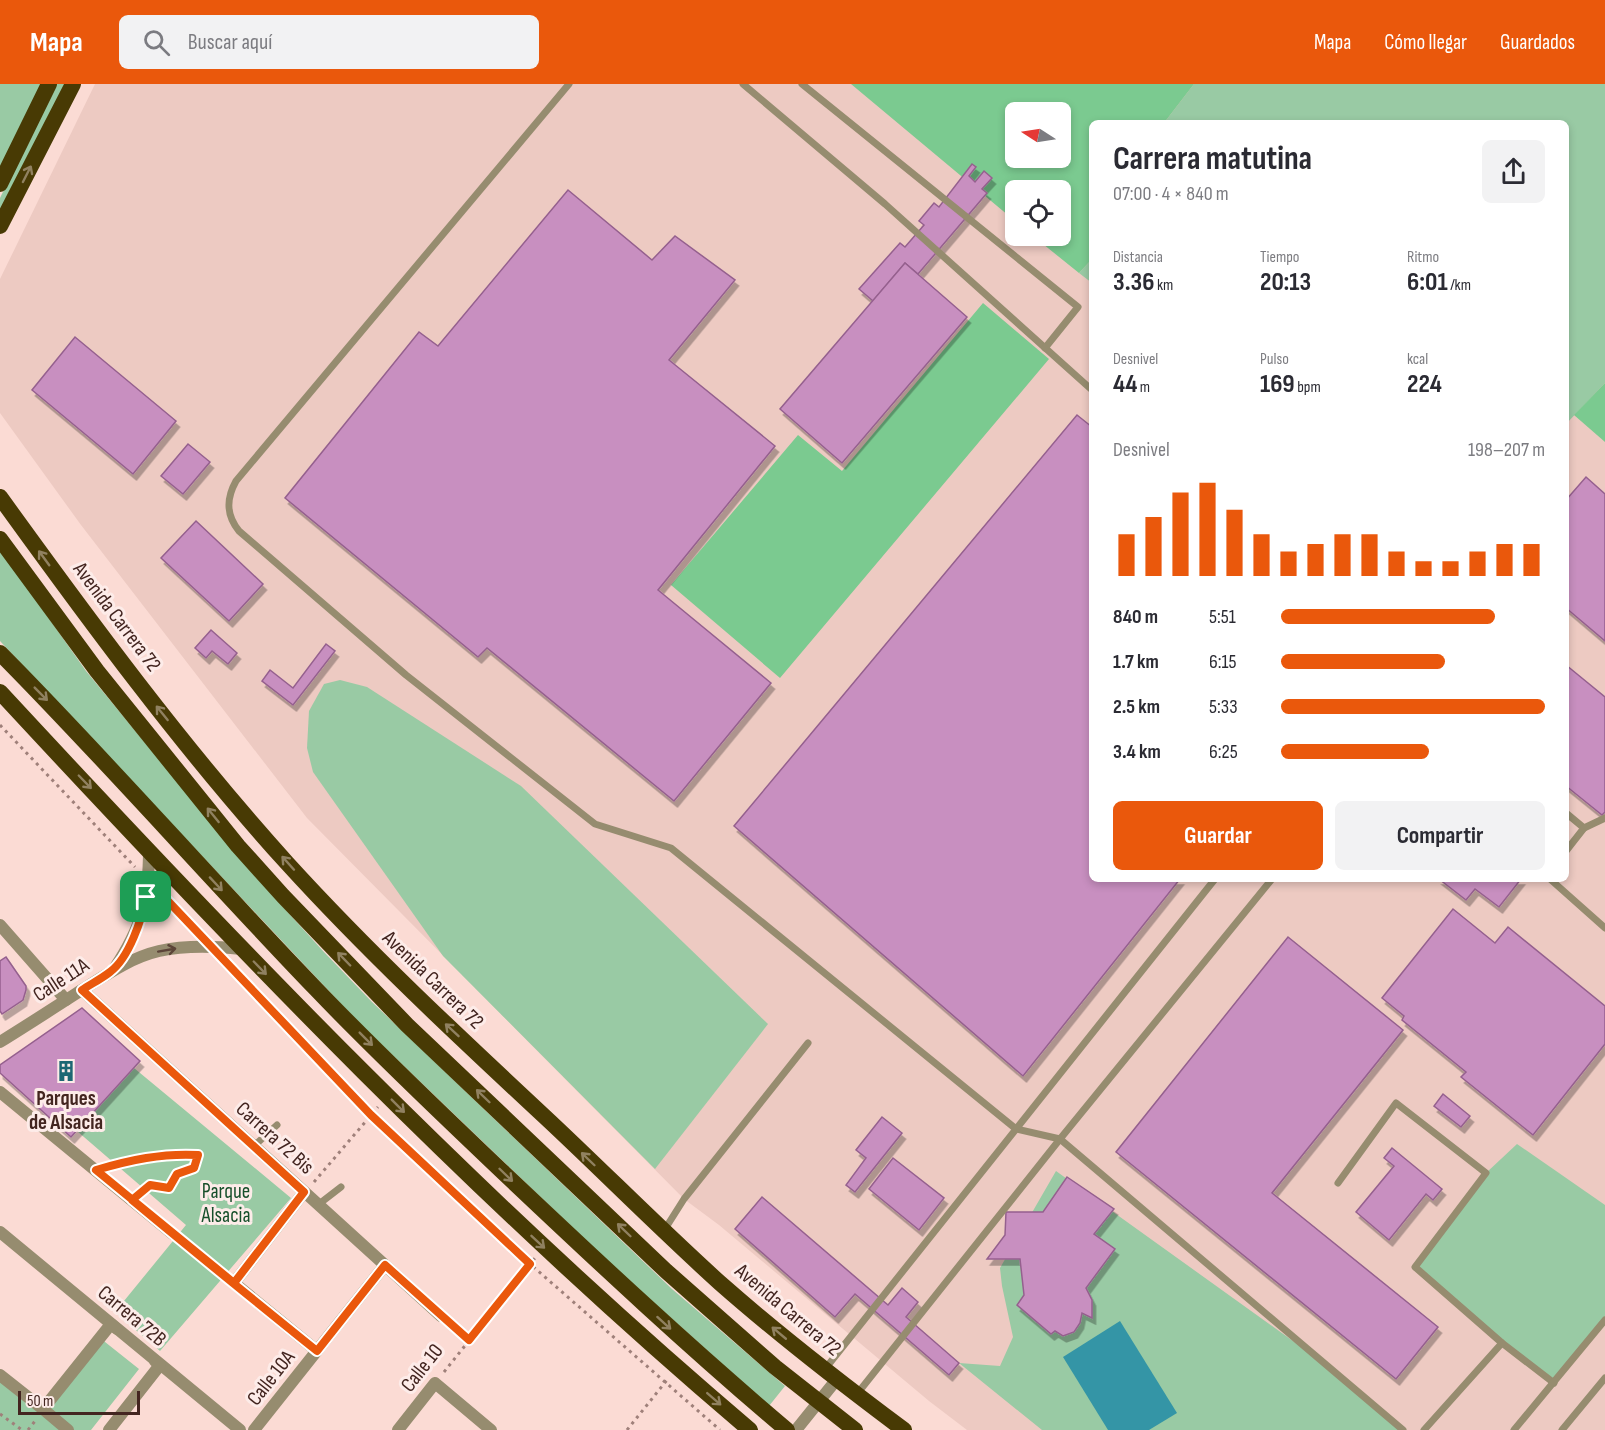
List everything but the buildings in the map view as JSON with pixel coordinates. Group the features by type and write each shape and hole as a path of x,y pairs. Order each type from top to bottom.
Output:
{"highway":[{"path":"0,184 49,84"},
{"path":"0,226 73,84"},
{"name":"Avenida Carrera 72","path":"0,497 165,717 244,813 327,906 407,988 722,1285 904,1430"},
{"path":"0,539 97,671 238,846 407,1024 666,1271 775,1367 855,1430"},
{"path":"0,653 69,723 189,855 318,991 429,1101 628,1290 722,1375 788,1430"},
{"path":"0,692 241,949 387,1096 544,1247 750,1430"},
{"path":"276,887 327,906"},
{"path":"429,1101 445,1153"}],"street":[{"name":"Calle 11A","path":"112,971 135,936 144,908 149,849"},
{"path":"0,925 66,1000"},
{"name":"Calle 11A","path":"0,1042 112,971 157,951 210,946 241,949"},
{"name":"Carrera 72 Bis","path":"82,990 441,1316"},
{"path":"0,1092 173,1234"},
{"path":"304,1192 234,1283 317,1351"},
{"name":"Carrera 72B","path":"0,1232 240,1430"},
{"name":"Calle 10A","path":"254,1430 385,1265"},
{"path":"43,1409 111,1324"},
{"path":"109,1430 160,1365"},
{"path":"796,1430 819,1402 831,1374"},
{"path":"0,1375 68,1430"},
{"path":"435,1383 491,1430"},
{"name":"Calle 10","path":"398,1430 435,1383"}],"lane":[{"path":"569,84 236,481 228,502 233,524 406,675 595,824 671,848 1016,1129 1060,1139 1403,1430"},
{"path":"743,84 885,204 1089,387"},
{"path":"802,84 1078,307 1045,348"},
{"path":"1569,816 1584,828"},
{"path":"1569,848 1584,828 1605,818"},
{"path":"831,1374 1016,1129 1213,882"},
{"path":"856,1394 1270,882"},
{"path":"1553,882 1605,928"},
{"path":"663,1231 684,1199 808,1042"},
{"path":"1338,1183 1396,1103 1486,1173 1415,1267 1502,1342 1554,1383"},
{"path":"254,1146 277,1125"},
{"path":"319,1204 341,1187"},
{"path":"1514,1430 1605,1320"},
{"path":"1424,1430 1502,1342"},
{"path":"1562,1430 1605,1378"}],"path":[{"path":"0,725 371,1115 530,1264 720,1430"},
{"path":"304,1192 387,1096"},
{"path":"96,1170 152,1156 198,1155 194,1168 177,1174 169,1188 150,1185 132,1200"},
{"path":"173,1234 234,1283"},
{"name":"Calle 10","path":"435,1383 544,1247"},
{"path":"441,1316 469,1340"},
{"path":"627,1430 678,1367"},
{"path":"0,1414 22,1430"}],"shaded area":[{"path":"95,84 1605,84 1605,1430 967,1430 929,1401 719,1225 684,1199 307,818 81,525 0,413 0,279"}],"green space":[{"path":"0,84 42,84 0,171"},
{"path":"55,84 66,84 0,214 0,198"},
{"path":"851,84 1194,84 1166,120 1089,120 1089,262 1079,273 1045,246 1071,246 1071,180 1005,180 1005,213"},
{"path":"1194,84 1605,84 1605,383 1569,421 1569,120 1166,120"},
{"path":"1089,262 1089,281 1079,273"},
{"path":"983,303 1049,359 780,678 671,585 798,435 842,471"},
{"path":"1605,383 1605,442 1574,415"},
{"path":"0,549 86,671 253,874 372,1002 672,1289 785,1386 769,1406 602,1256 359,1023 0,641"},
{"path":"340,680 367,687 521,786 768,1024 655,1169 443,956 313,772 307,748 309,711 324,684"},
{"name":"Parque Alsacia","path":"134,1068 291,1198 160,1351 115,1312 186,1225 77,1131"},
{"path":"1517,1144 1605,1205 1605,1320 1554,1383 1415,1267 1486,1173"},
{"path":"1056,1171 1325,1364 1403,1430 1042,1430 959,1363 1000,1366 1013,1337 1000,1268"},
{"path":"100,1338 139,1369 91,1430 0,1430 0,1375 43,1409"}],"water":[{"path":"1120,1321 1177,1413 1149,1430 1108,1430 1063,1357"}],"place":[{"name":"Parques de Alsacia","path":"66,1071"}],"route":[{"path":"146,897 140,923 126,951 112,971 82,990 304,1192 234,1283 132,1200 96,1170 152,1156 198,1155 194,1168 177,1174 169,1188 150,1185 132,1200 317,1351 385,1265 469,1340 530,1264 371,1115 148,880 146,897"}]}
